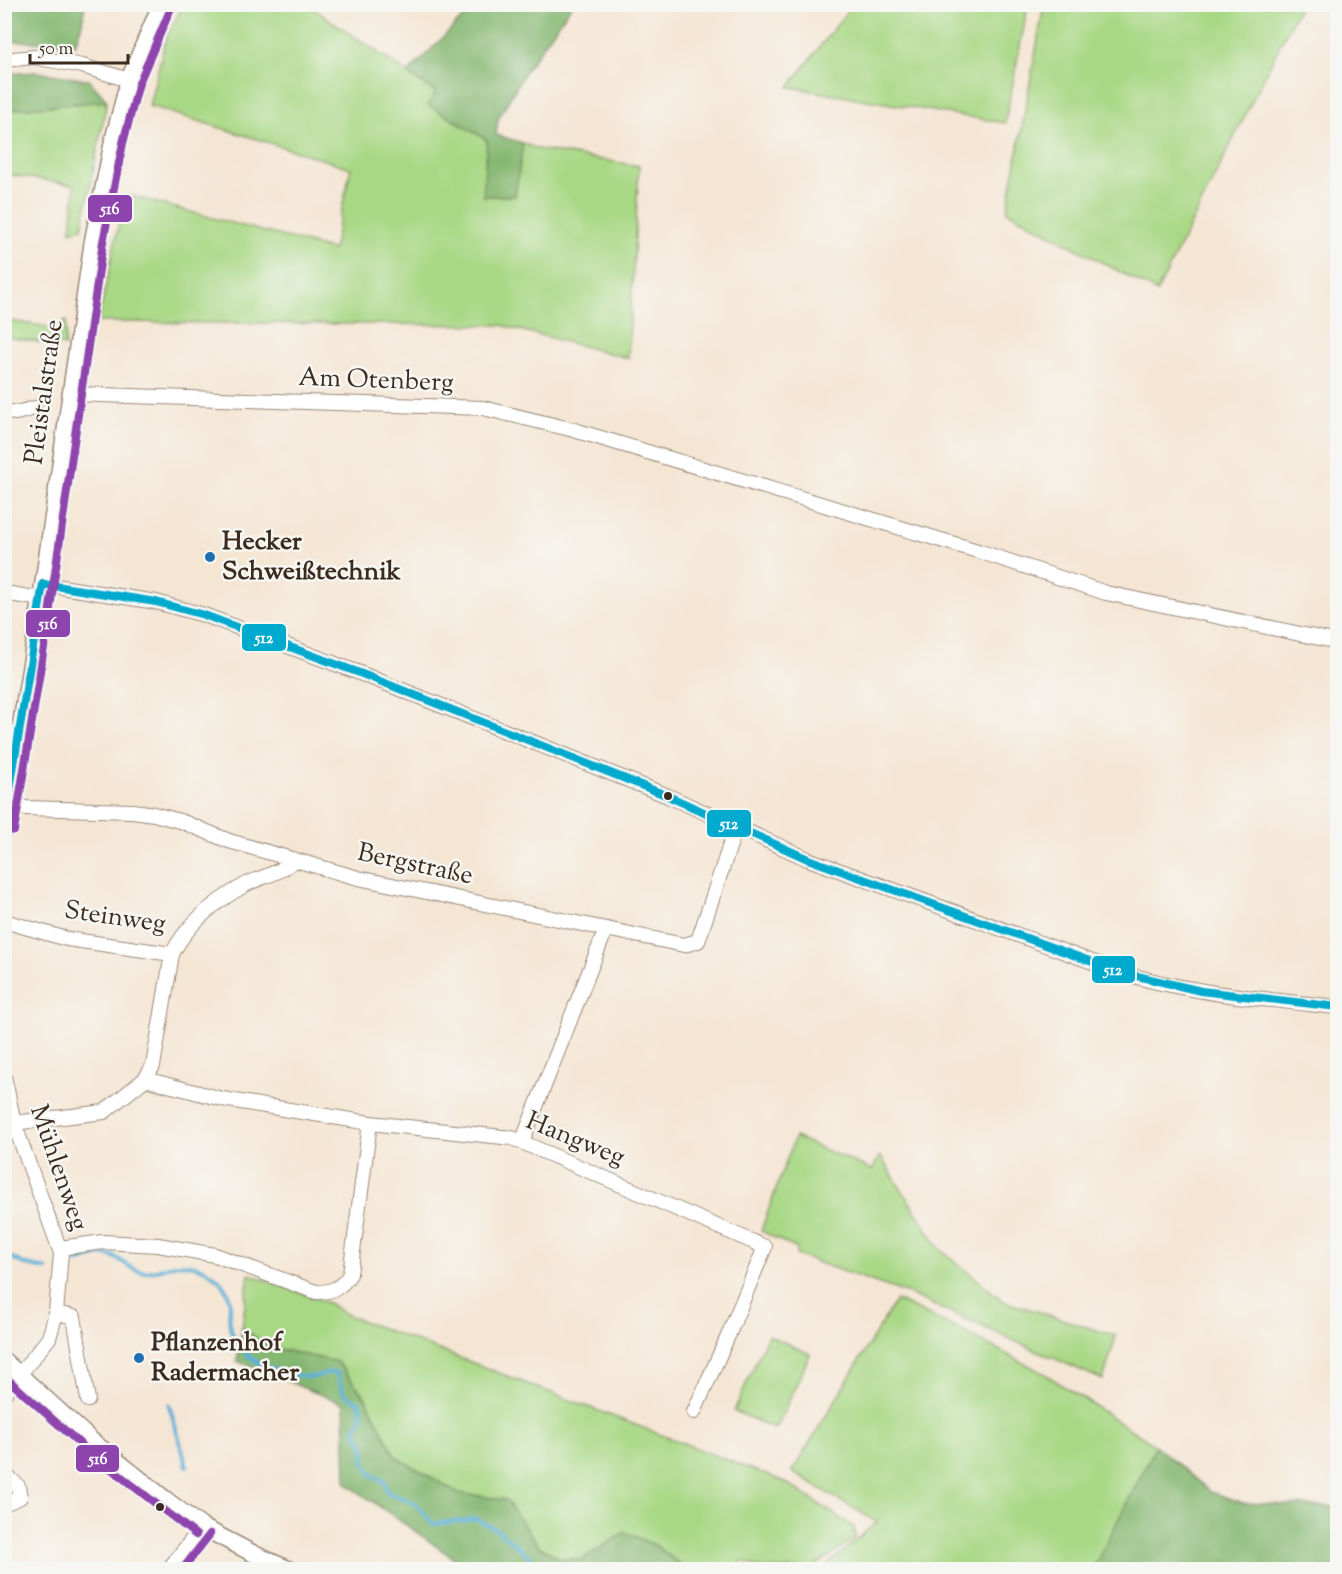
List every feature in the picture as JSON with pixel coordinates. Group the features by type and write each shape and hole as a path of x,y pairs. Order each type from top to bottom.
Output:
{"main road":[{"name":"Pleistalstraße","path":"4,830 72,394 93,240 112,141 129,80 160,4"},
{"path":"4,1361 93,1442 202,1527 258,1556 290,1569"}],"street":[{"path":"4,60 34,57 82,66 129,80"},
{"name":"Am Otenberg","path":"72,394 483,408 574,430 981,552 1106,593 1338,642"},
{"path":"4,411 16,413 35,408"},
{"path":"4,593 42,592 156,602 204,615 357,672 668,796 808,859 1088,961 1154,983 1228,995 1338,1007"},
{"name":"Bergstraße","path":"9,804 25,808 146,813 183,822 229,841 358,878 684,945 698,941 736,827"},
{"name":"Steinweg","path":"4,921 67,939 172,954 177,943 203,914 245,885 285,869 294,860"},
{"path":"522,1142 606,929"},
{"path":"14,1123 105,1112 145,1079 153,1066 172,954"},
{"name":"Mühlenweg","path":"4,1076 14,1123 60,1248 56,1313 49,1338 4,1394"},
{"name":"Hangweg","path":"145,1079 222,1099 370,1123 512,1138 765,1247 694,1412"},
{"path":"60,1248 103,1242 158,1245 215,1255 316,1292 330,1292 343,1285 350,1274 370,1123"},
{"path":"56,1313 74,1317 88,1400"},
{"path":"4,1473 18,1486 20,1497 4,1504"},
{"path":"168,1569 202,1527"}],"green space":[{"path":"476,4 572,5 526,70 498,119 496,135 523,143 515,196 483,196 487,140 428,105 436,92 407,74"},
{"path":"4,5 85,5 75,45 5,42"},
{"path":"183,5 308,5 436,92 429,105 488,140 484,196 515,196 523,143 537,149 639,166 628,358 501,325 98,322 124,200 131,196 333,250 351,168 149,106 166,38"},
{"path":"852,5 1028,5 1005,123 789,87"},
{"path":"1044,5 1300,5 1157,292 1007,211"},
{"path":"37,72 89,80 107,101 5,110 5,74"},
{"path":"107,101 82,228 71,231 75,185 5,174 4,110"},
{"path":"4,320 49,327 66,321 65,346 5,337"},
{"path":"795,1137 872,1170 880,1156 939,1248 1003,1301 1116,1336 1103,1380 909,1294 796,1255 797,1249 761,1231"},
{"path":"249,1274 328,1303 347,1315 785,1482 854,1527 855,1538 811,1569 762,1569 744,1561 737,1569 686,1569 656,1546 625,1532 582,1560 559,1558 539,1546 506,1500 458,1493 396,1457 365,1397 337,1362 269,1347 242,1328"},
{"path":"896,1300 1045,1374 1156,1446 1093,1569 823,1569 877,1522 792,1472"},
{"path":"242,1328 269,1347 337,1362 365,1397 396,1457 458,1493 506,1500 539,1546 559,1558 582,1560 625,1532 656,1546 686,1569 469,1569 346,1483 344,1404 237,1361"},
{"path":"768,1335 810,1354 776,1429 734,1411"},
{"path":"1156,1446 1211,1492 1243,1503 1337,1507 1337,1569 1093,1569"}],"waterway":[{"path":"4,1254 26,1265 46,1269"},
{"path":"76,1262 108,1255 140,1271 150,1272 181,1264 206,1270 225,1288 230,1304 231,1331 242,1349 253,1359 269,1368 298,1375 311,1377 329,1372 337,1373 344,1394 360,1403 362,1417 355,1430 365,1449 364,1463 372,1475 384,1481 388,1493 415,1503 433,1524 476,1519 496,1529 530,1557 531,1570"},
{"path":"169,1405 187,1466"}],"transit line":[{"name":"516","path":"14,831 47,629 103,242 123,143 139,83 171,8"},
{"name":"512","path":"43,584 156,602 204,615 357,672 668,796 808,859 1120,972 1201,991 1338,1007"},
{"name":"512","path":"4,826 43,584"},
{"name":"516","path":"4,1376 87,1450 196,1535"},
{"name":"516","path":"182,1570 210,1534"}],"place":[{"name":"Hecker Schweißtechnik","path":"210,557"},
{"name":"Pflanzenhof Radermacher","path":"139,1358"}]}
